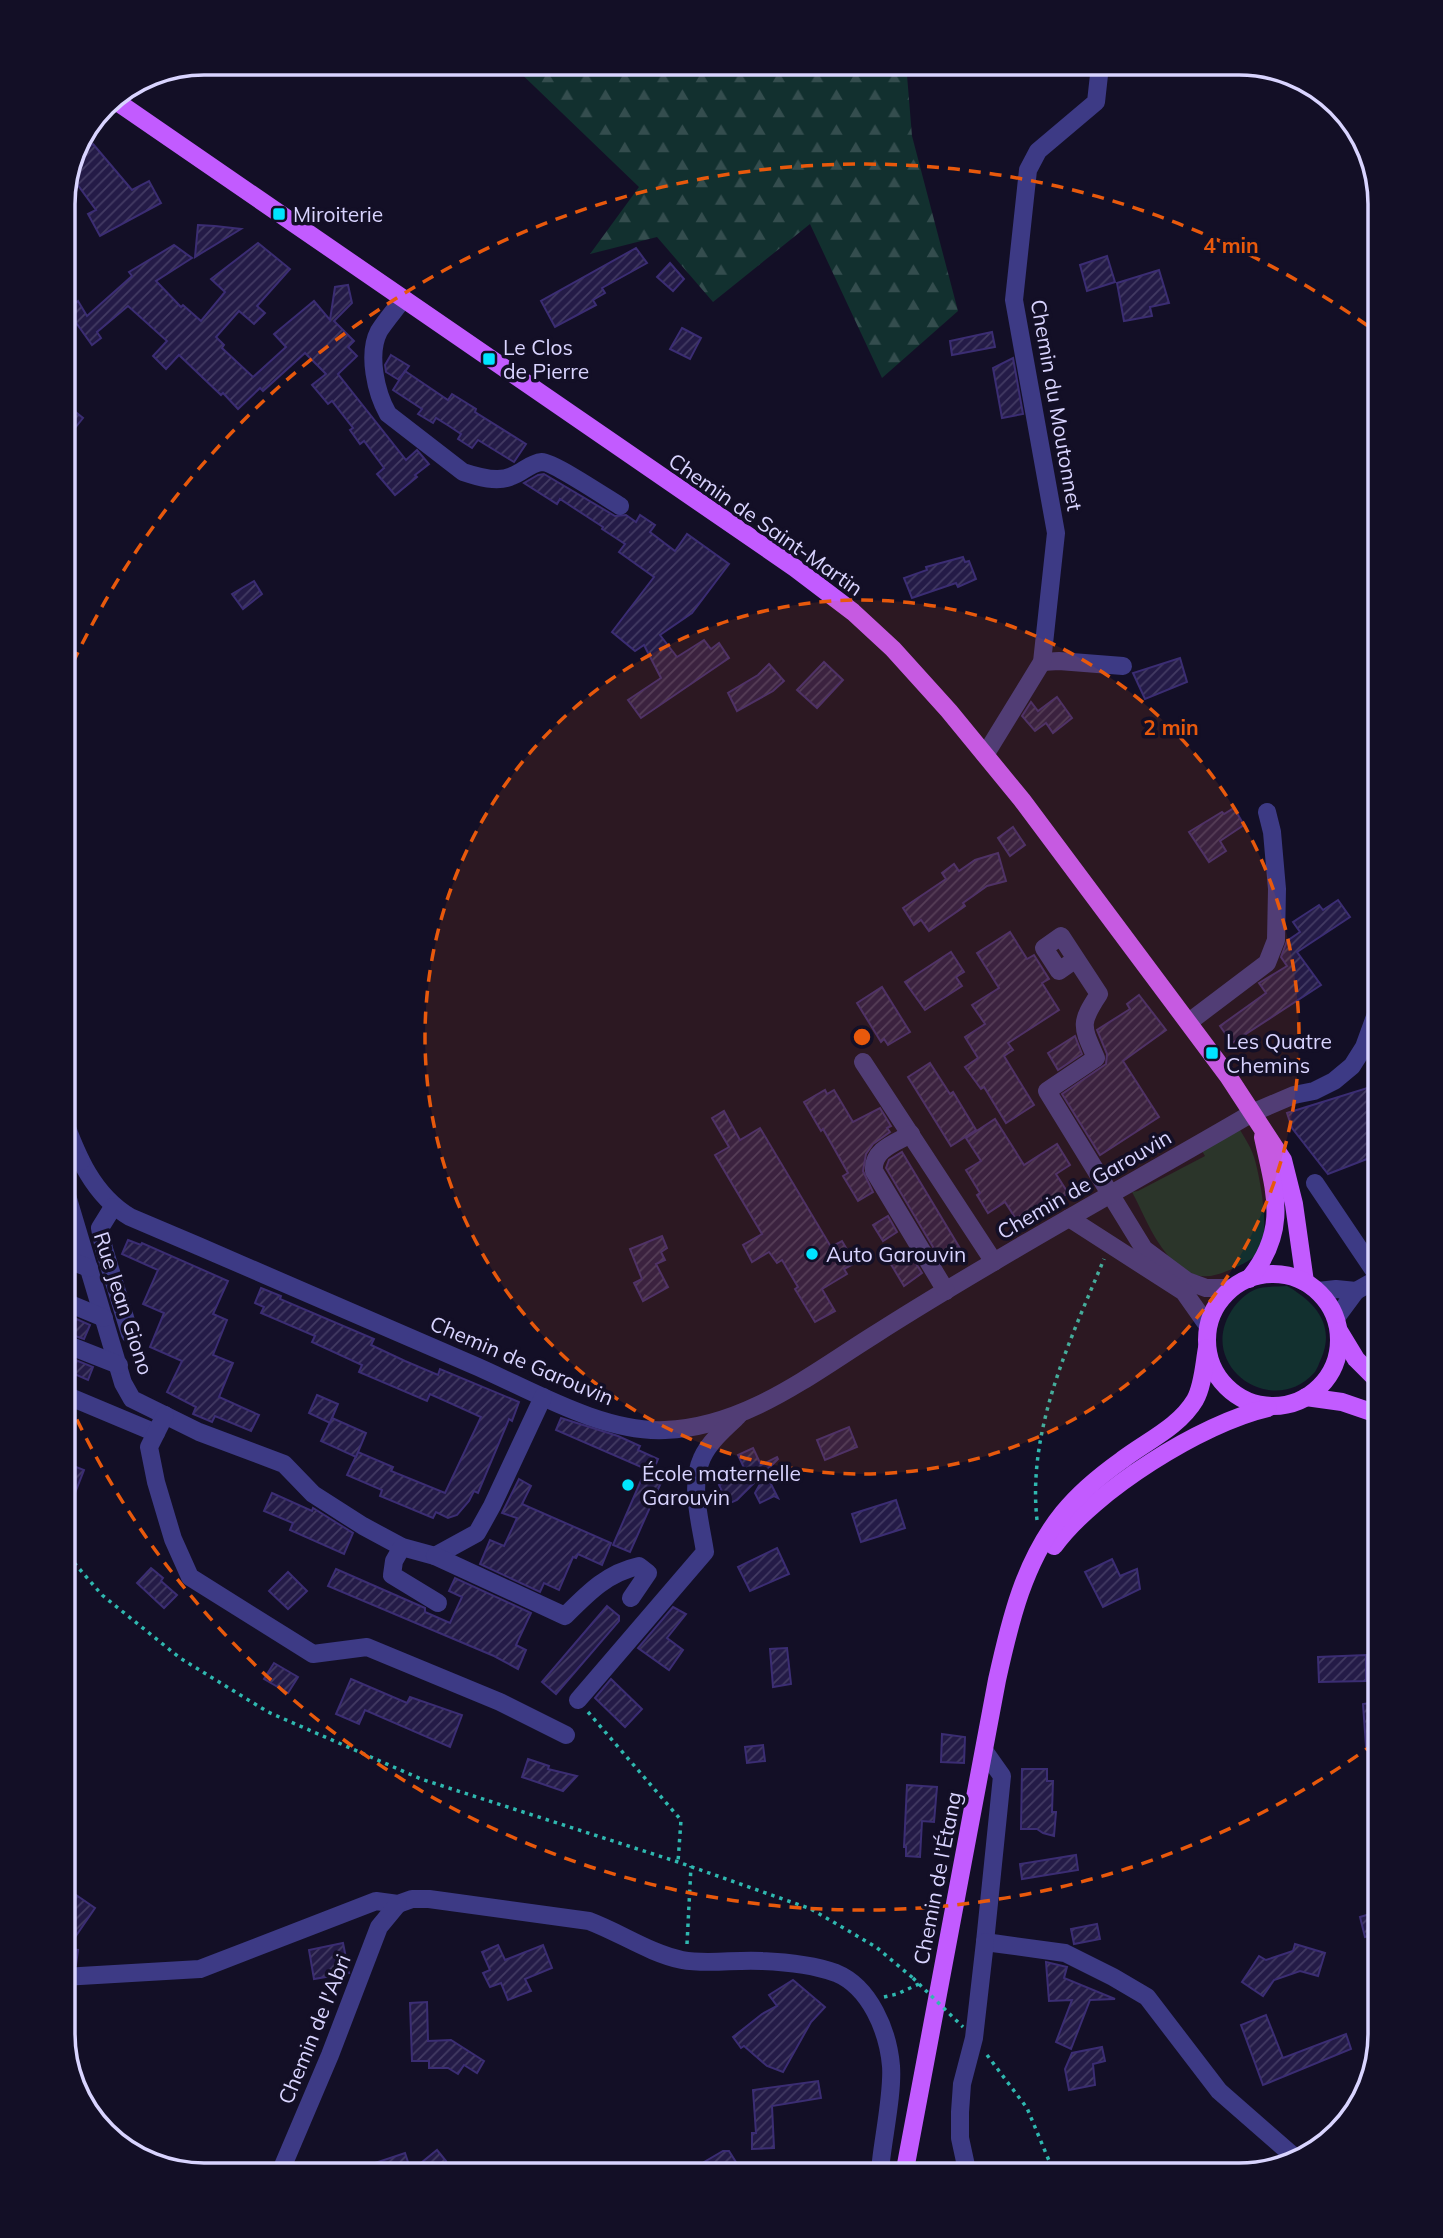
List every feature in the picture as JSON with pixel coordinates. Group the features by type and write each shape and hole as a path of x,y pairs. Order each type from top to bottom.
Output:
{"main road":[{"name":"Chemin de Saint-Martin","path":"122,105 795,568 853,612 893,649 949,710 1022,800 1189,1022 1258,1119 1283,1160 1311,1287"},
{"path":"1249,1279 1264,1260 1273,1240 1276,1218 1275,1189 1258,1119"},
{"path":"1337,1324 1339,1350 1333,1369 1322,1385 1306,1397 1282,1405 1261,1405 1241,1398 1225,1385 1213,1368 1208,1348 1208,1326 1217,1305 1232,1288 1249,1279 1287,1275 1311,1287 1328,1303 1356,1359 1368,1371"},
{"name":"Chemin de l’Étang","path":"906,2163 1010,1624 1021,1591 1040,1545 1064,1512 1121,1460 1182,1418 1197,1398 1208,1348"},
{"path":"1306,1397 1342,1402 1368,1411"},
{"name":"Chemin de l’Étang","path":"1021,1591 1066,1529 1108,1493 1154,1460 1226,1421 1282,1405"}],"street":[{"name":"Chemin du Moutonnet","path":"985,755 1042,662 1056,533 1014,300 1028,170 1038,151 1096,102 1099,76"},
{"path":"403,299 378,333 376,343 376,375 383,405 388,414 463,472 478,477 501,479 512,477 533,465 549,463 620,506"},
{"path":"1042,662 1124,666"},
{"path":"1189,1022 1267,963 1276,940 1277,889 1272,832 1266,812"},
{"path":"1076,959 1098,993 1085,1015 1084,1031 1096,1058 1047,1091 1144,1249 1187,1281 1206,1288 1232,1288"},
{"name":"Chemin de Garouvin","path":"75,1175 102,1194 113,1207 130,1217 543,1397 597,1419 665,1430 722,1420 788,1390 1069,1218 1258,1119 1294,1095 1314,1091 1334,1081 1352,1066 1368,1036"},
{"path":"863,1062 994,1262"},
{"path":"911,1134 877,1154 873,1163 874,1171 946,1291"},
{"path":"1315,1183 1368,1260"},
{"name":"Rue Jean Giono","path":"75,1207 89,1268 123,1383 132,1399 199,1432 284,1464 313,1494 402,1547 435,1556 565,1616 595,1586 620,1570 639,1566 648,1573 631,1598"},
{"path":"113,1207 100,1228 130,1334"},
{"path":"1069,1218 1184,1292 1208,1326"},
{"path":"75,1263 89,1268"},
{"path":"1337,1324 1356,1291 1368,1284"},
{"path":"1311,1287 1356,1291"},
{"path":"75,1306 104,1318"},
{"path":"75,1348 119,1365"},
{"path":"435,1556 477,1533 543,1397"},
{"path":"75,1399 156,1433"},
{"path":"578,1700 696,1566 705,1552 697,1474 702,1457 718,1435 740,1413"},
{"path":"165,1415 149,1447 173,1539 190,1577 313,1654 367,1647 500,1702 566,1735"},
{"path":"402,1547 394,1561 393,1575 438,1604"},
{"path":"965,2163 960,2138 962,2084 968,2032 985,1942 1002,1776 985,1752"},
{"path":"75,1976 200,1969 376,1901 398,1904 412,1899 589,1921 614,1930 659,1954 686,1961 790,1963 836,1973 854,1984 869,2001 884,2033 891,2067 881,2163"},
{"name":"Chemin de l'Abri","path":"284,2162 330,2055 379,1927 398,1904"},
{"path":"985,1942 1065,1953 1147,1997 1219,2091 1289,2152"}],"path":[{"path":"1040,1545 1034,1493 1042,1429 1065,1353 1110,1244"},
{"path":"75,1564 102,1595 180,1658 268,1712 421,1779 691,1866 811,1909 876,1947 913,1978 968,2032 1027,2108 1050,2163"},
{"path":"578,1700 681,1820 678,1862"},
{"path":"686,1961 691,1866"},
{"path":"869,2001 898,1994 919,1984"}],"green space":[{"path":"524,76 907,76 912,136 958,311 882,378 810,224 713,302 657,237 590,254 639,187"},
{"path":"1239,1128 1253,1153 1259,1177 1264,1219 1262,1244 1256,1255 1235,1268 1210,1276 1199,1276 1182,1268 1166,1253 1132,1192 1205,1156 1202,1151"},
{"path":"1287,1286 1306,1299 1320,1316 1326,1336 1325,1347 1315,1372 1297,1386 1278,1391 1259,1388 1242,1379 1230,1365 1223,1348 1224,1328 1234,1307 1249,1293 1263,1287"}],"building":[{"path":"93,144 132,190 149,181 161,203 100,236 88,214 96,210 77,184 89,147"},
{"path":"198,225 215,226 241,229 195,257"},
{"path":"258,243 290,269 257,306 265,313 254,324 239,311 216,337 224,345 222,348 253,377 286,347 274,334 314,301 330,320 335,287 348,285 352,303 334,321 354,341 348,347 357,356 338,374 406,460 417,450 429,464 395,495 377,474 384,468 364,441 360,444 350,430 353,428 332,401 328,404 312,385 326,374 305,353 263,391 260,388 238,409 179,355 166,369 153,356 167,341 128,306 97,332 101,338 92,345 76,323 78,301 87,316 132,276 129,272 174,245 192,258 156,281 181,307 183,305 201,321 225,292 211,279"},
{"path":"636,248 647,263 602,288 605,293 593,300 596,305 555,327 541,301"},
{"path":"1107,256 1115,282 1087,291 1080,265"},
{"path":"670,263 684,279 673,291 657,277"},
{"path":"1159,270 1169,303 1150,307 1152,316 1124,321 1117,283"},
{"path":"682,328 701,338 690,359 670,349"},
{"path":"992,332 995,347 952,355 950,341"},
{"path":"391,355 409,366 399,380 386,372 385,365"},
{"path":"1013,358 1023,414 1002,418 993,368"},
{"path":"405,371 448,400 452,394 526,444 514,462 478,440 472,448 458,439 461,434 449,426 436,418 433,423 418,414 422,409 393,390"},
{"path":"76,412 83,418 76,427"},
{"path":"544,474 615,516 626,515 636,522 640,515 655,525 650,532 675,551 687,534 729,564 692,613 660,635 677,657 704,640 711,649 719,643 729,658 641,718 628,700 661,678 644,645 635,651 612,632 654,577 619,552 625,544 602,529 603,527 560,499 557,504 524,483"},
{"path":"963,557 965,562 969,561 976,579 958,587 956,583 912,598 904,578 927,570 926,567"},
{"path":"254,581 262,594 243,609 232,594"},
{"path":"1180,658 1187,682 1145,699 1133,673"},
{"path":"824,662 843,680 817,708 797,690"},
{"path":"769,664 784,681 773,691 737,711 728,693 758,675"},
{"path":"1057,697 1072,718 1053,733 1046,723 1035,731 1022,716 1031,702 1038,711"},
{"path":"1234,808 1244,825 1220,841 1226,851 1209,862 1189,832 1222,812 1224,814"},
{"path":"1013,827 1025,845 1010,856 998,838"},
{"path":"998,853 1006,881 987,886 963,903 965,906 929,931 921,920 914,925 903,908 946,879 942,873 954,864 959,871 975,860"},
{"path":"1338,900 1350,917 1297,952 1321,985 1232,1043 1220,1026 1266,993 1259,983 1287,966 1281,957 1287,941 1300,932 1293,922 1319,905 1323,910"},
{"path":"1010,932 1027,959 1034,955 1049,979 1042,983 1059,1010 1008,1043 1013,1050 1004,1056 1034,1105 1006,1123 984,1087 981,1089 965,1067 978,1058 965,1037 985,1024 972,1005 999,988 977,953"},
{"path":"951,952 964,972 956,977 962,986 925,1010 905,982"},
{"path":"882,987 910,1032 888,1045 884,1039 881,1042 857,1003"},
{"path":"1139,995 1166,1030 1123,1061 1159,1117 1100,1155 1062,1094 1106,1064 1107,1054 1097,1030 1130,1009 1127,1004"},
{"path":"1075,1036 1082,1054 1058,1070 1048,1053"},
{"path":"930,1063 950,1094 953,1092 976,1130 951,1146 908,1077"},
{"path":"1368,1088 1368,1159 1328,1174 1292,1128 1287,1113"},
{"path":"825,1090 827,1094 834,1090 853,1122 880,1108 891,1126 887,1128 890,1132 873,1144 866,1154 863,1171 873,1192 858,1201 843,1176 848,1173 804,1102"},
{"path":"724,1111 740,1140 760,1128 831,1247 842,1241 855,1263 844,1269 847,1274 822,1289 835,1311 815,1322 795,1289 798,1287 782,1260 777,1263 769,1252 752,1262 743,1245 762,1234 715,1155 729,1147 712,1118"},
{"path":"995,1119 1024,1165 1057,1144 1070,1165 1056,1174 1068,1193 1053,1203 1049,1198 1016,1219 1005,1202 988,1213 966,1170 981,1161 966,1138"},
{"path":"902,1152 961,1250 942,1262 886,1168 889,1160"},
{"path":"888,1216 897,1232 883,1241 873,1225"},
{"path":"662,1236 667,1248 661,1252 665,1260 656,1264 668,1287 643,1301 634,1283 642,1279 630,1249"},
{"path":"128,1240 141,1245 142,1243 228,1281 213,1314 227,1320 213,1355 233,1363 219,1397 259,1415 251,1431 215,1416 212,1422 193,1414 196,1407 167,1392 182,1361 150,1347 164,1313 143,1304 158,1270 122,1254"},
{"path":"902,1253 906,1260 912,1257 922,1273 904,1286 889,1261"},
{"path":"261,1288 281,1296 280,1299 374,1339 371,1345 405,1361 438,1375 440,1369 519,1402 512,1421 509,1419 478,1493 474,1491 457,1515 448,1518 436,1512 433,1518 380,1496 382,1490 347,1475 358,1452 393,1467 391,1471 445,1493 481,1417 430,1394 427,1401 359,1372 362,1365 312,1342 315,1336 261,1313 264,1307 255,1303"},
{"path":"75,1319 90,1325 84,1339 75,1336"},
{"path":"75,1360 93,1367 88,1380 75,1374"},
{"path":"317,1395 338,1404 330,1423 309,1413"},
{"path":"332,1418 366,1433 356,1457 321,1441"},
{"path":"561,1418 618,1436 640,1446 638,1450 658,1459 653,1471 664,1476 630,1552 613,1545 646,1469 556,1430"},
{"path":"849,1427 857,1447 825,1460 817,1440"},
{"path":"753,1448 761,1465 777,1457 778,1459 765,1472 778,1498 774,1496 760,1503 755,1493 760,1484 756,1481 737,1500 728,1504 719,1485 746,1472 738,1455"},
{"path":"75,1467 84,1470 75,1492"},
{"path":"519,1479 531,1486 522,1504 611,1543 602,1565 578,1554 576,1558 573,1557 559,1590 544,1583 540,1592 480,1564 490,1540 504,1546 517,1518 502,1513"},
{"path":"272,1493 312,1511 313,1508 353,1533 344,1554 290,1530 293,1523 264,1511"},
{"path":"896,1500 905,1528 861,1542 852,1514"},
{"path":"777,1548 789,1574 750,1591 738,1567"},
{"path":"1112,1559 1120,1576 1137,1569 1140,1589 1103,1607 1085,1572"},
{"path":"151,1568 177,1595 164,1608 137,1583"},
{"path":"336,1569 425,1608 425,1612 450,1623 462,1597 449,1591 455,1578 531,1613 516,1645 526,1650 518,1669 494,1656 328,1586"},
{"path":"288,1572 307,1591 288,1609 269,1591"},
{"path":"607,1606 619,1616 619,1621 556,1694 542,1682"},
{"path":"673,1607 686,1614 667,1638 683,1650 669,1670 638,1648"},
{"path":"787,1648 791,1684 773,1687 770,1649"},
{"path":"1366,1655 1366,1681 1319,1682 1318,1657"},
{"path":"274,1663 298,1677 288,1693 264,1679"},
{"path":"351,1679 407,1703 410,1697 462,1715 450,1747 365,1710 359,1724 336,1714"},
{"path":"611,1679 642,1709 625,1727 595,1698"},
{"path":"1368,1703 1366,1746 1363,1704"},
{"path":"942,1734 965,1737 964,1763 941,1762"},
{"path":"763,1745 765,1761 747,1763 745,1747"},
{"path":"528,1759 549,1766 548,1769 577,1776 563,1791 522,1777"},
{"path":"1022,1769 1047,1769 1047,1781 1053,1781 1052,1812 1056,1812 1054,1836 1037,1829 1021,1829"},
{"path":"907,1785 937,1787 934,1822 922,1821 920,1857 906,1856 904,1847"},
{"path":"1076,1855 1078,1870 1022,1879 1020,1864"},
{"path":"75,1894 95,1908 75,1937"},
{"path":"1368,1915 1368,1936 1365,1937 1360,1917"},
{"path":"1097,1924 1100,1939 1074,1944 1071,1929"},
{"path":"343,1943 349,1973 314,1979 309,1950"},
{"path":"1295,1944 1325,1953 1318,1976 1300,1971 1274,1980 1263,1996 1242,1982 1259,1956 1266,1960 1293,1951"},
{"path":"498,1945 505,1960 543,1945 552,1968 525,1979 531,1991 508,2000 501,1983 490,1987 483,1973 490,1970 482,1952"},
{"path":"1046,1962 1067,1967 1064,1978 1115,1999 1090,2000 1071,2049 1056,2042 1072,2000 1049,2001"},
{"path":"793,1980 825,2007 811,2022 783,2072 767,2066 744,2046 741,2048 733,2037 777,2006 769,1995"},
{"path":"427,2002 428,2041 451,2040 484,2061 477,2073 464,2065 458,2074 448,2068 429,2068 429,2061 412,2061 410,2003"},
{"path":"1266,2015 1283,2058 1346,2034 1351,2049 1263,2085 1241,2025"},
{"path":"1102,2047 1105,2061 1093,2064 1095,2085 1069,2090 1065,2069 1072,2053"},
{"path":"818,2081 821,2098 772,2106 774,2148 752,2149 752,2133 756,2133 753,2090"},
{"path":"437,2150 446,2162 422,2162"},
{"path":"723,2151 729,2151 736,2163 703,2162"},
{"path":"405,2153 408,2162 377,2162"}],"place":[{"name":"Miroiterie","path":"279,214"},
{"name":"Le Clos de Pierre","path":"489,359"},
{"name":"Les Quatre Chemins","path":"1212,1053"},
{"name":"Auto Garouvin","path":"812,1254"},
{"name":"École maternelle Garouvin","path":"628,1485"}]}
